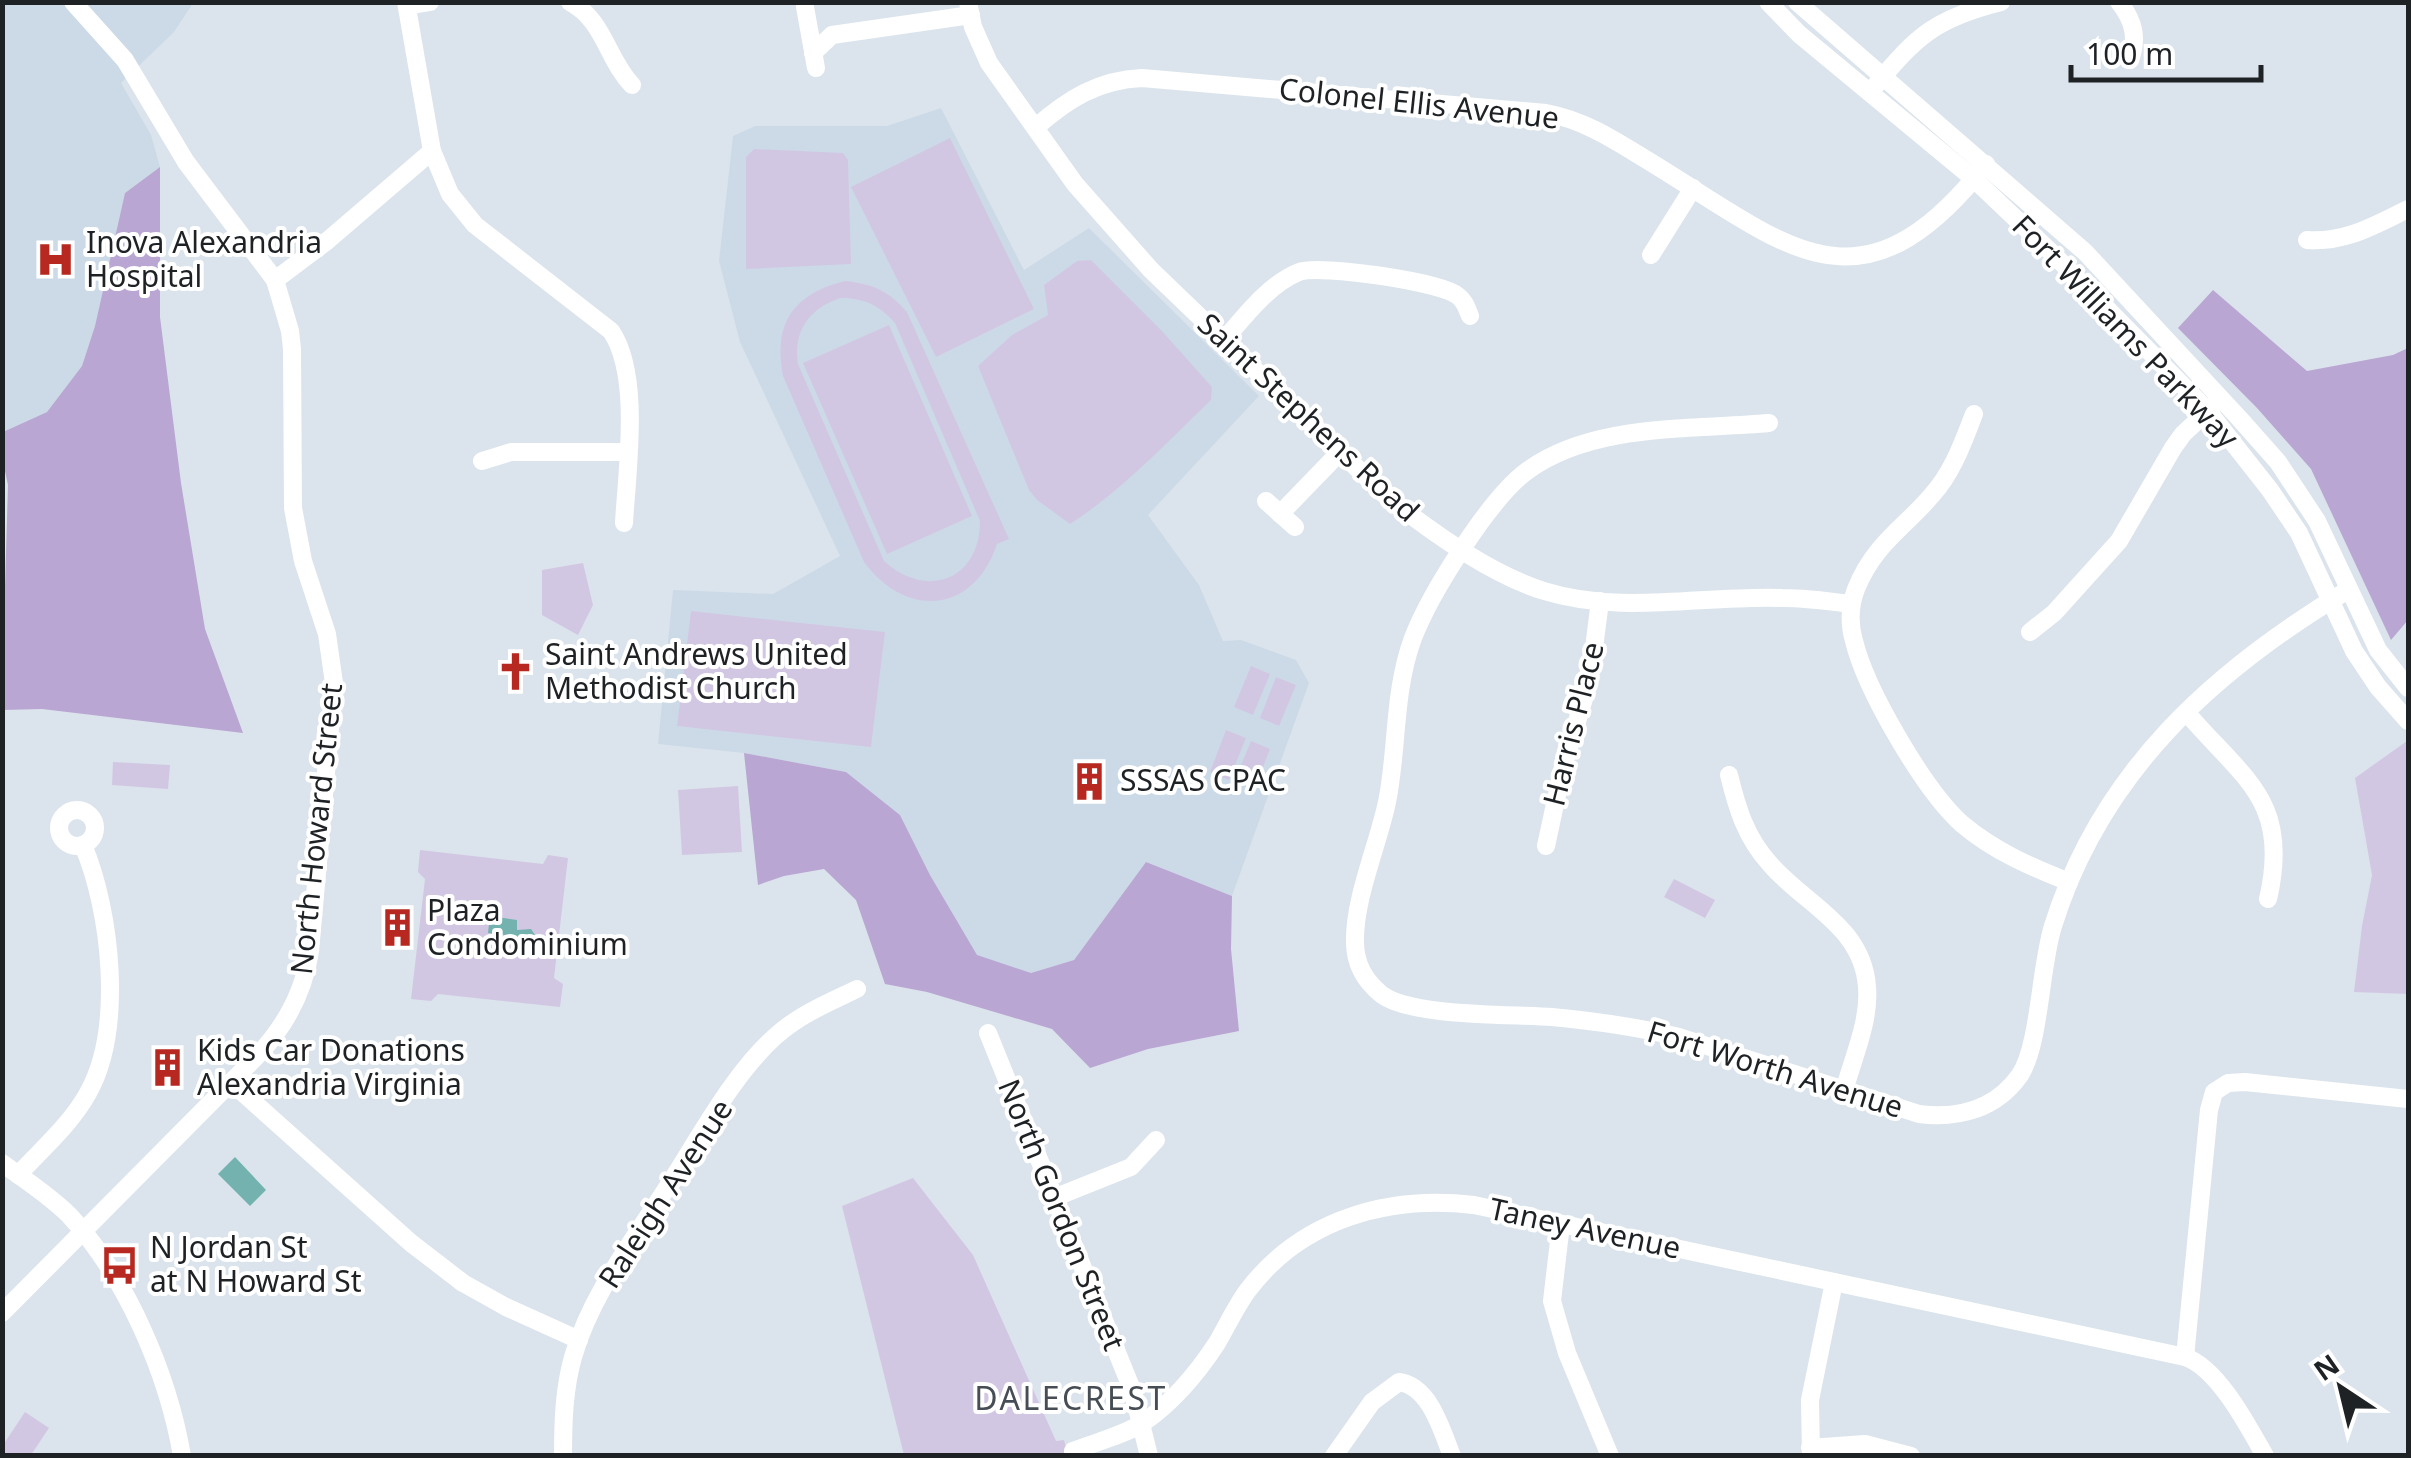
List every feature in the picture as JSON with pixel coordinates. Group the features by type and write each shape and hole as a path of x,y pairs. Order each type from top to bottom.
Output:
{"street":[{"name":"North Howard Street","path":"2,1313 283,1025 308,965 334,685 327,634 307,577 295,524 290,331 274,280 186,162 124,60 73,2"},
{"path":"430,2 407,4 432,151 450,194 476,224 596,318 617,340 628,375 624,523"},
{"path":"570,2 590,16 620,72 632,85"},
{"name":"Fort Williams Parkway","path":"1768,2 1799,34 1974,180 2278,462 2317,521 2378,650 2402,667 2408,688"},
{"name":"Fort Williams Parkway","path":"1796,2 2085,252 2214,405 2299,533 2354,650 2378,687 2408,721"},
{"path":"1870,92 1908,46 1946,20 2001,2"},
{"path":"2119,2 2136,38 2130,60"},
{"path":"832,34 807,14 814,61 832,34 969,9"},
{"name":"Saint Stephens Road","path":"969,9 989,63 1075,184 1122,239 1412,517 1463,551 1544,591 1636,604 1780,598 1851,604"},
{"name":"Colonel Ellis Avenue","path":"1036,127 1088,90 1126,78 1546,113 1582,122 1775,238 1820,255 1849,258 1884,251 1916,236 1953,205 1986,164"},
{"path":"274,280 328,241 432,151"},
{"path":"1651,255 1694,188"},
{"path":"2307,240 2327,242 2346,237 2408,209"},
{"path":"1224,340 1277,285 1310,268 1442,288 1456,294 1470,316"},
{"path":"2030,632 2054,613 2119,541 2173,448 2214,405"},
{"path":"1974,414 1946,477 1870,559 1851,604 1853,637 1860,660 1888,715 1941,801 1990,845 2069,882"},
{"name":"Fort Worth Avenue","path":"1768,423 1630,434 1570,447 1528,470 1503,493 1463,551 1423,616 1402,676 1388,798 1357,919 1355,944 1364,976 1387,999 1405,1006 1643,1029 1935,1116 1964,1113 1998,1099 2019,1075 2030,1050 2047,948 2069,882 2090,834 2120,788 2144,755 2186,712 2265,642 2348,590"},
{"path":"482,461 511,452 627,452"},
{"path":"1295,528 1273,508 1340,452"},
{"name":"Harris Place","path":"1546,846 1563,767 1590,679 1600,601"},
{"path":"2378,687 2402,667"},
{"path":"2186,712 2256,788 2270,815 2275,837 2268,900"},
{"path":"1729,775 1743,824 1762,855 1831,916 1862,963 1868,983 1867,1007 1844,1091"},
{"path":"83,845 97,881 105,926 109,1025 106,1048 80,1106 10,1169 52,1200 83,1233 146,1337 170,1398 182,1456"},
{"name":"Raleigh Avenue","path":"563,1456 566,1397 579,1340 596,1302 631,1245 700,1136 763,1048 804,1014 858,989"},
{"name":"North Gordon Street","path":"988,1033 1056,1197 1142,1424 1149,1456"},
{"path":"231,1082 462,1283 579,1340"},
{"path":"2266,1456 2206,1368 2185,1357 2209,1110 2214,1092 2245,1082 2408,1099"},
{"path":"1056,1197 1131,1166 1156,1140"},
{"name":"Taney Avenue","path":"1073,1451 1142,1424 1198,1369 1248,1290 1294,1246 1329,1224 1394,1204 1437,1201 1474,1205 2185,1357"},
{"path":"1561,1224 1552,1301 1563,1342 1610,1456"},
{"path":"1834,1282 1810,1400 1811,1452 1865,1444 1912,1456"},
{"path":"1334,1456 1372,1402 1400,1382 1418,1390 1440,1426 1452,1456"}],"shaded area":[{"name":"Inova Alexandria Hospital","path":"2,3 193,3 174,32 121,83 151,135 160,167 125,193 82,366 47,412 3,432"},
{"path":"941,108 1024,270 1089,228 1259,396 1148,515 1199,585 1223,641 1241,640 1296,660 1309,683 1232,896 1146,862 1074,960 1031,973 977,956 900,815 846,772 744,753 658,744 673,590 773,594 840,556 740,342 719,261 733,136 755,126 887,126"},
{"path":"950,138 1034,309 936,357 851,187"},
{"path":"754,149 843,153 848,160 851,264 746,269 746,157"},
{"path":"160,167 160,317 181,483 205,629 243,733 42,709 3,710 2,592 8,485 3,432 47,412 82,366 125,193"},
{"path":"1091,260 1212,387 1211,400 1161,449 1070,524 1029,490 978,366 1012,335 1048,315 1044,285 1077,261"},
{"path":"845,281 872,287 894,299 907,312 1009,539 997,544 986,567 956,595 938,601 918,600 899,593 864,562 783,376 781,341 785,326 800,303","holes":["849,298 871,304 895,323 980,521 971,558 948,578 917,580 884,561 798,364 798,341 812,315 829,303"]},
{"path":"2213,290 2307,371 2393,355 2408,348 2408,620 2391,640 2311,469 2178,328"},
{"path":"889,325 972,516 887,554 803,363"},
{"path":"583,563 593,605 578,635 542,615 542,570"},
{"path":"691,611 885,632 871,747 677,726"},
{"path":"1251,666 1270,674 1253,715 1234,707"},
{"path":"1276,677 1296,685 1279,726 1260,718"},
{"path":"1226,730 1246,738 1229,780 1210,772"},
{"path":"1251,741 1270,749 1254,790 1234,782"},
{"path":"2407,741 2408,994 2354,992 2372,875 2355,778"},
{"path":"744,753 846,772 900,815 977,955 1031,973 1074,960 1146,862 1232,896 1231,949 1239,1031 1148,1049 1090,1068 1052,1029 927,992 885,984 856,900 824,869 758,885"},
{"path":"113,762 170,765 168,789 112,785"},
{"path":"738,786 742,852 682,855 678,790"},
{"path":"420,850 543,864 548,855 568,858 554,978 563,984 560,1007 438,994 431,1001 411,999 425,879 418,872"},
{"path":"1674,879 1715,900 1705,918 1664,897"},
{"path":"487,911 517,920 517,930 531,929 535,935 533,944 522,947 515,936 488,933 489,924 483,917"},
{"path":"235,1157 266,1190 250,1206 218,1174"},
{"path":"913,1178 973,1255 1056,1441 1064,1440 1068,1455 904,1455 842,1206"},
{"path":"25,1412 49,1428 31,1455 3,1455 3,1445"}],"place":[{"name":"Inova Alexandria Hospital","path":"56,260"},
{"name":"Saint Andrews United Methodist Church","path":"515,672"},
{"name":"SSSAS CPAC","path":"1090,781"},
{"name":"Plaza Condominium","path":"397,928"},
{"name":"Kids Car Donations Alexandria Virginia","path":"167,1068"},
{"name":"N Jordan St at N Howard St","path":"120,1265"}],"district":[{"name":"DALECREST","path":"1071,1399"}]}
